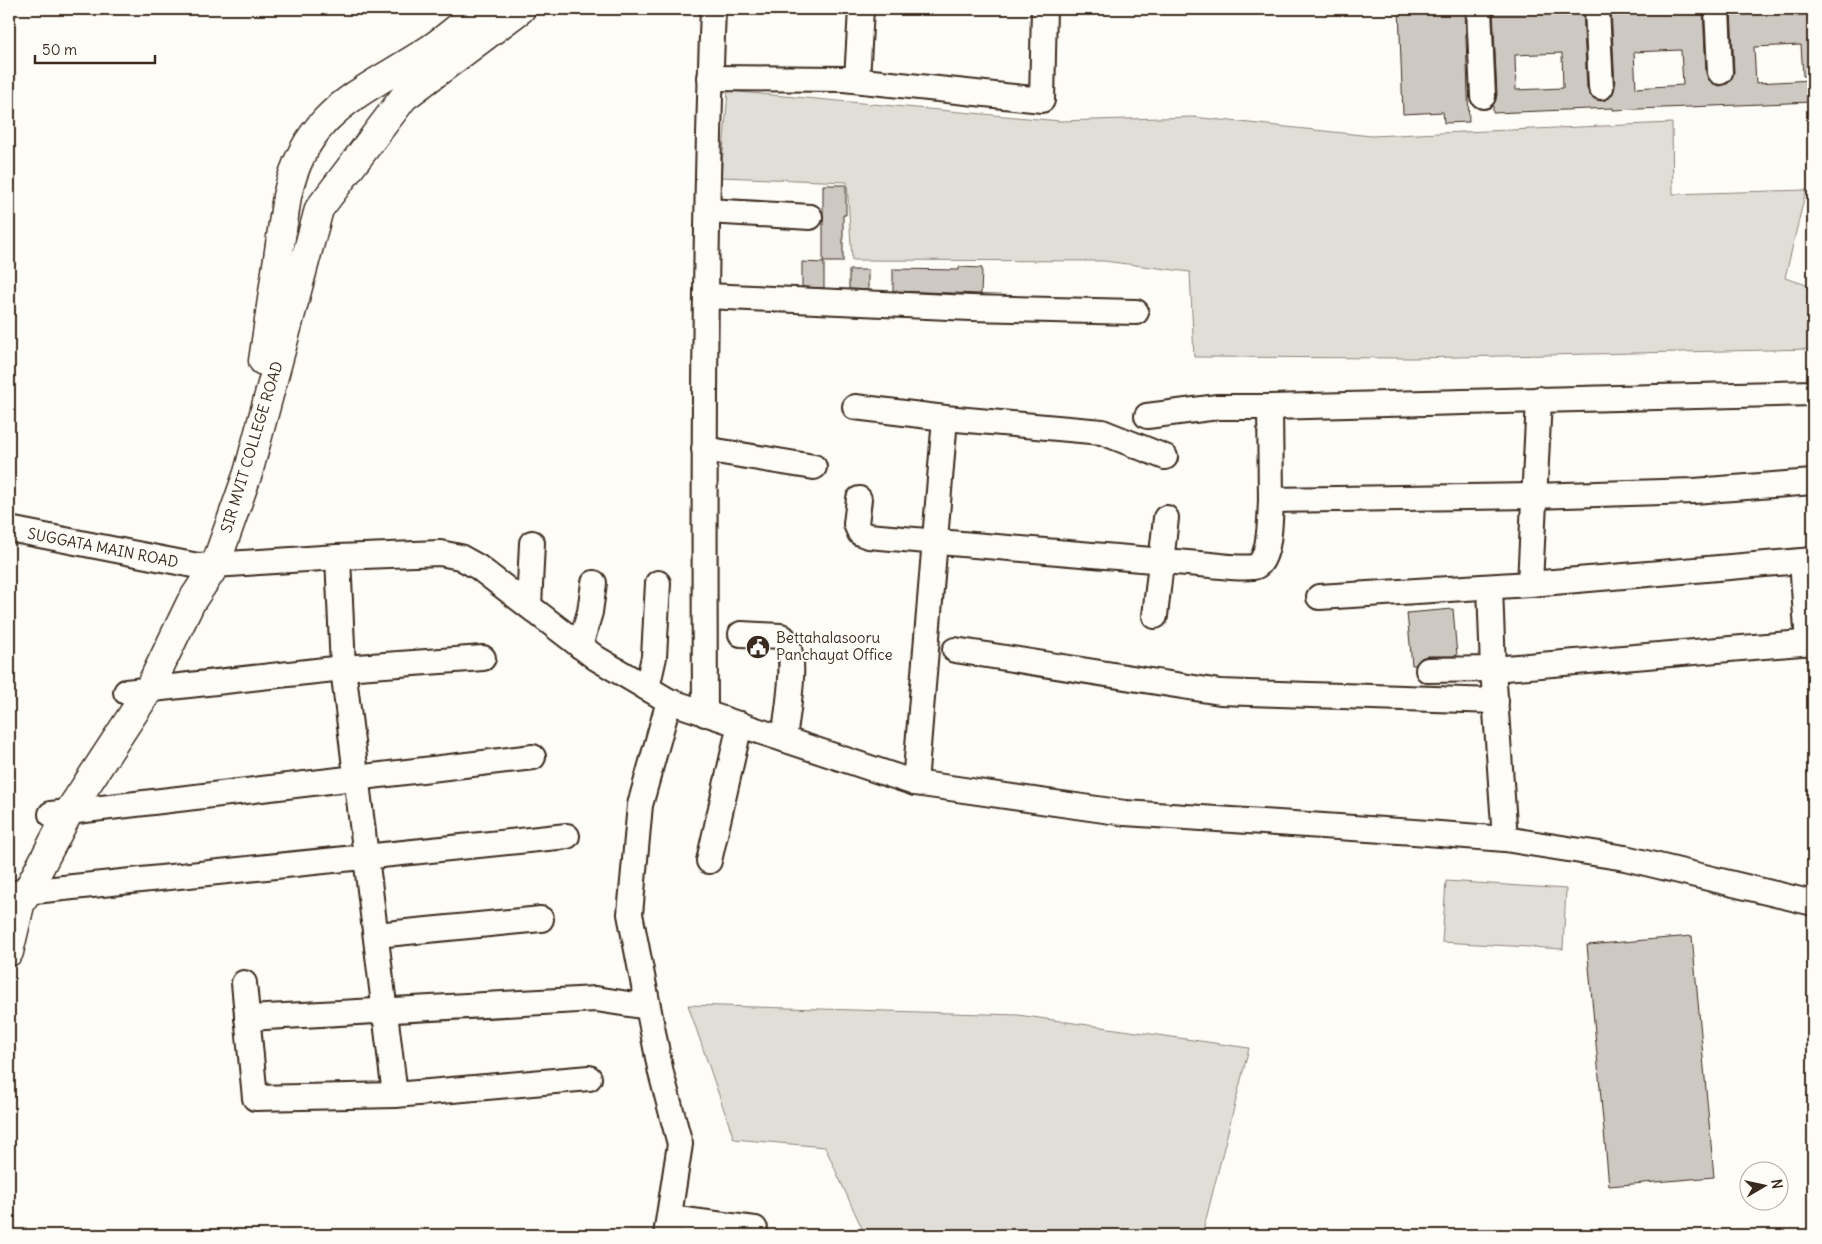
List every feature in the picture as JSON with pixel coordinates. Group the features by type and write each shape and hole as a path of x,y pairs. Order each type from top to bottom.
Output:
{"main road":[{"name":"SIR MVIT COLLEGE ROAD","path":"207,565 254,413 287,196 291,178 305,146 336,108 349,98 429,50 481,9"},
{"name":"SIR MVIT COLLEGE ROAD","path":"9,952 20,905 17,900 60,813 137,690 184,593 207,565 248,473 320,209 404,97 521,9"}],"street":[{"path":"705,714 704,449 710,78 713,9"},
{"path":"857,80 861,9"},
{"path":"710,78 857,80 1042,100 1044,9"},
{"path":"1479,9 1483,96"},
{"path":"1598,9 1601,87"},
{"path":"1717,9 1720,72"},
{"path":"708,211 810,217"},
{"path":"707,296 971,308 1136,312"},
{"path":"1147,416 1218,406 1270,407 1813,393"},
{"path":"1530,584 1539,400"},
{"path":"855,407 945,418 1102,432 1165,457"},
{"path":"858,499 856,524 860,533 868,536 1161,561 1255,567 1262,564 1266,555 1271,500 1270,407"},
{"path":"915,783 945,418"},
{"path":"704,449 814,467"},
{"path":"1271,500 1534,496 1694,491 1813,482"},
{"path":"1155,616 1166,518"},
{"name":"SUGGATA MAIN ROAD","path":"9,529 207,565 338,556 440,553 460,557 478,567 596,658 669,701 915,783 1125,813 1505,839 1625,858 1813,903"},
{"path":"528,606 532,543"},
{"path":"338,556 343,668 395,1095"},
{"path":"1318,597 1530,584 1808,560 1811,643 1493,669 1428,670"},
{"path":"580,646 590,612 594,583"},
{"path":"647,688 654,657 658,583"},
{"path":"1490,587 1493,669 1505,839"},
{"path":"741,634 781,636 786,638 790,645 792,665 784,739"},
{"path":"955,650 1220,692 1496,701"},
{"path":"137,690 343,668 483,658"},
{"path":"669,701 640,805 630,914 661,1073 680,1144 668,1227 755,1229"},
{"path":"709,860 740,724"},
{"path":"60,813 533,757"},
{"path":"17,900 366,856 567,836"},
{"path":"376,935 540,919"},
{"path":"244,984 255,1098 395,1095 589,1078"},
{"path":"247,1018 596,999 648,1008"}],"shaded area":[{"path":"728,91 1060,121 1193,117 1371,136 1672,123 1673,194 1806,190 1785,278 1813,287 1813,349 1413,358 1194,357 1190,272 1104,261 852,260 847,182 721,177"},
{"path":"1446,881 1566,889 1563,949 1442,942"},
{"path":"688,1005 1018,1015 1249,1048 1202,1235 865,1235 825,1147 734,1139"}],"building":[{"path":"1399,9 1465,9 1469,122 1444,123 1443,112 1403,114"},
{"path":"1493,9 1513,9 1513,11 1583,9 1587,88 1590,95 1601,101 1609,98 1615,87 1611,9 1703,9 1706,73 1709,80 1720,86 1728,83 1734,72 1731,9 1813,9 1813,76 1803,76 1801,45 1754,47 1756,83 1813,80 1813,102 1493,113 1493,105 1497,95","holes":["1681,50 1683,85 1636,88 1634,52","1562,53 1563,88 1516,90 1515,55"]},
{"path":"823,185 846,185 846,215 843,215 843,262 823,262"},
{"path":"802,262 824,263 824,288 802,287"},
{"path":"959,267 982,268 981,294 893,291 893,269 959,270"},
{"path":"849,270 868,270 868,290 849,289"},
{"path":"1453,609 1457,656 1427,656 1421,658 1416,665 1412,665 1407,613"},
{"path":"1692,936 1714,1177 1609,1186 1587,945"}],"place":[{"name":"Bettahalasooru Panchayat Office","path":"758,647"}]}
